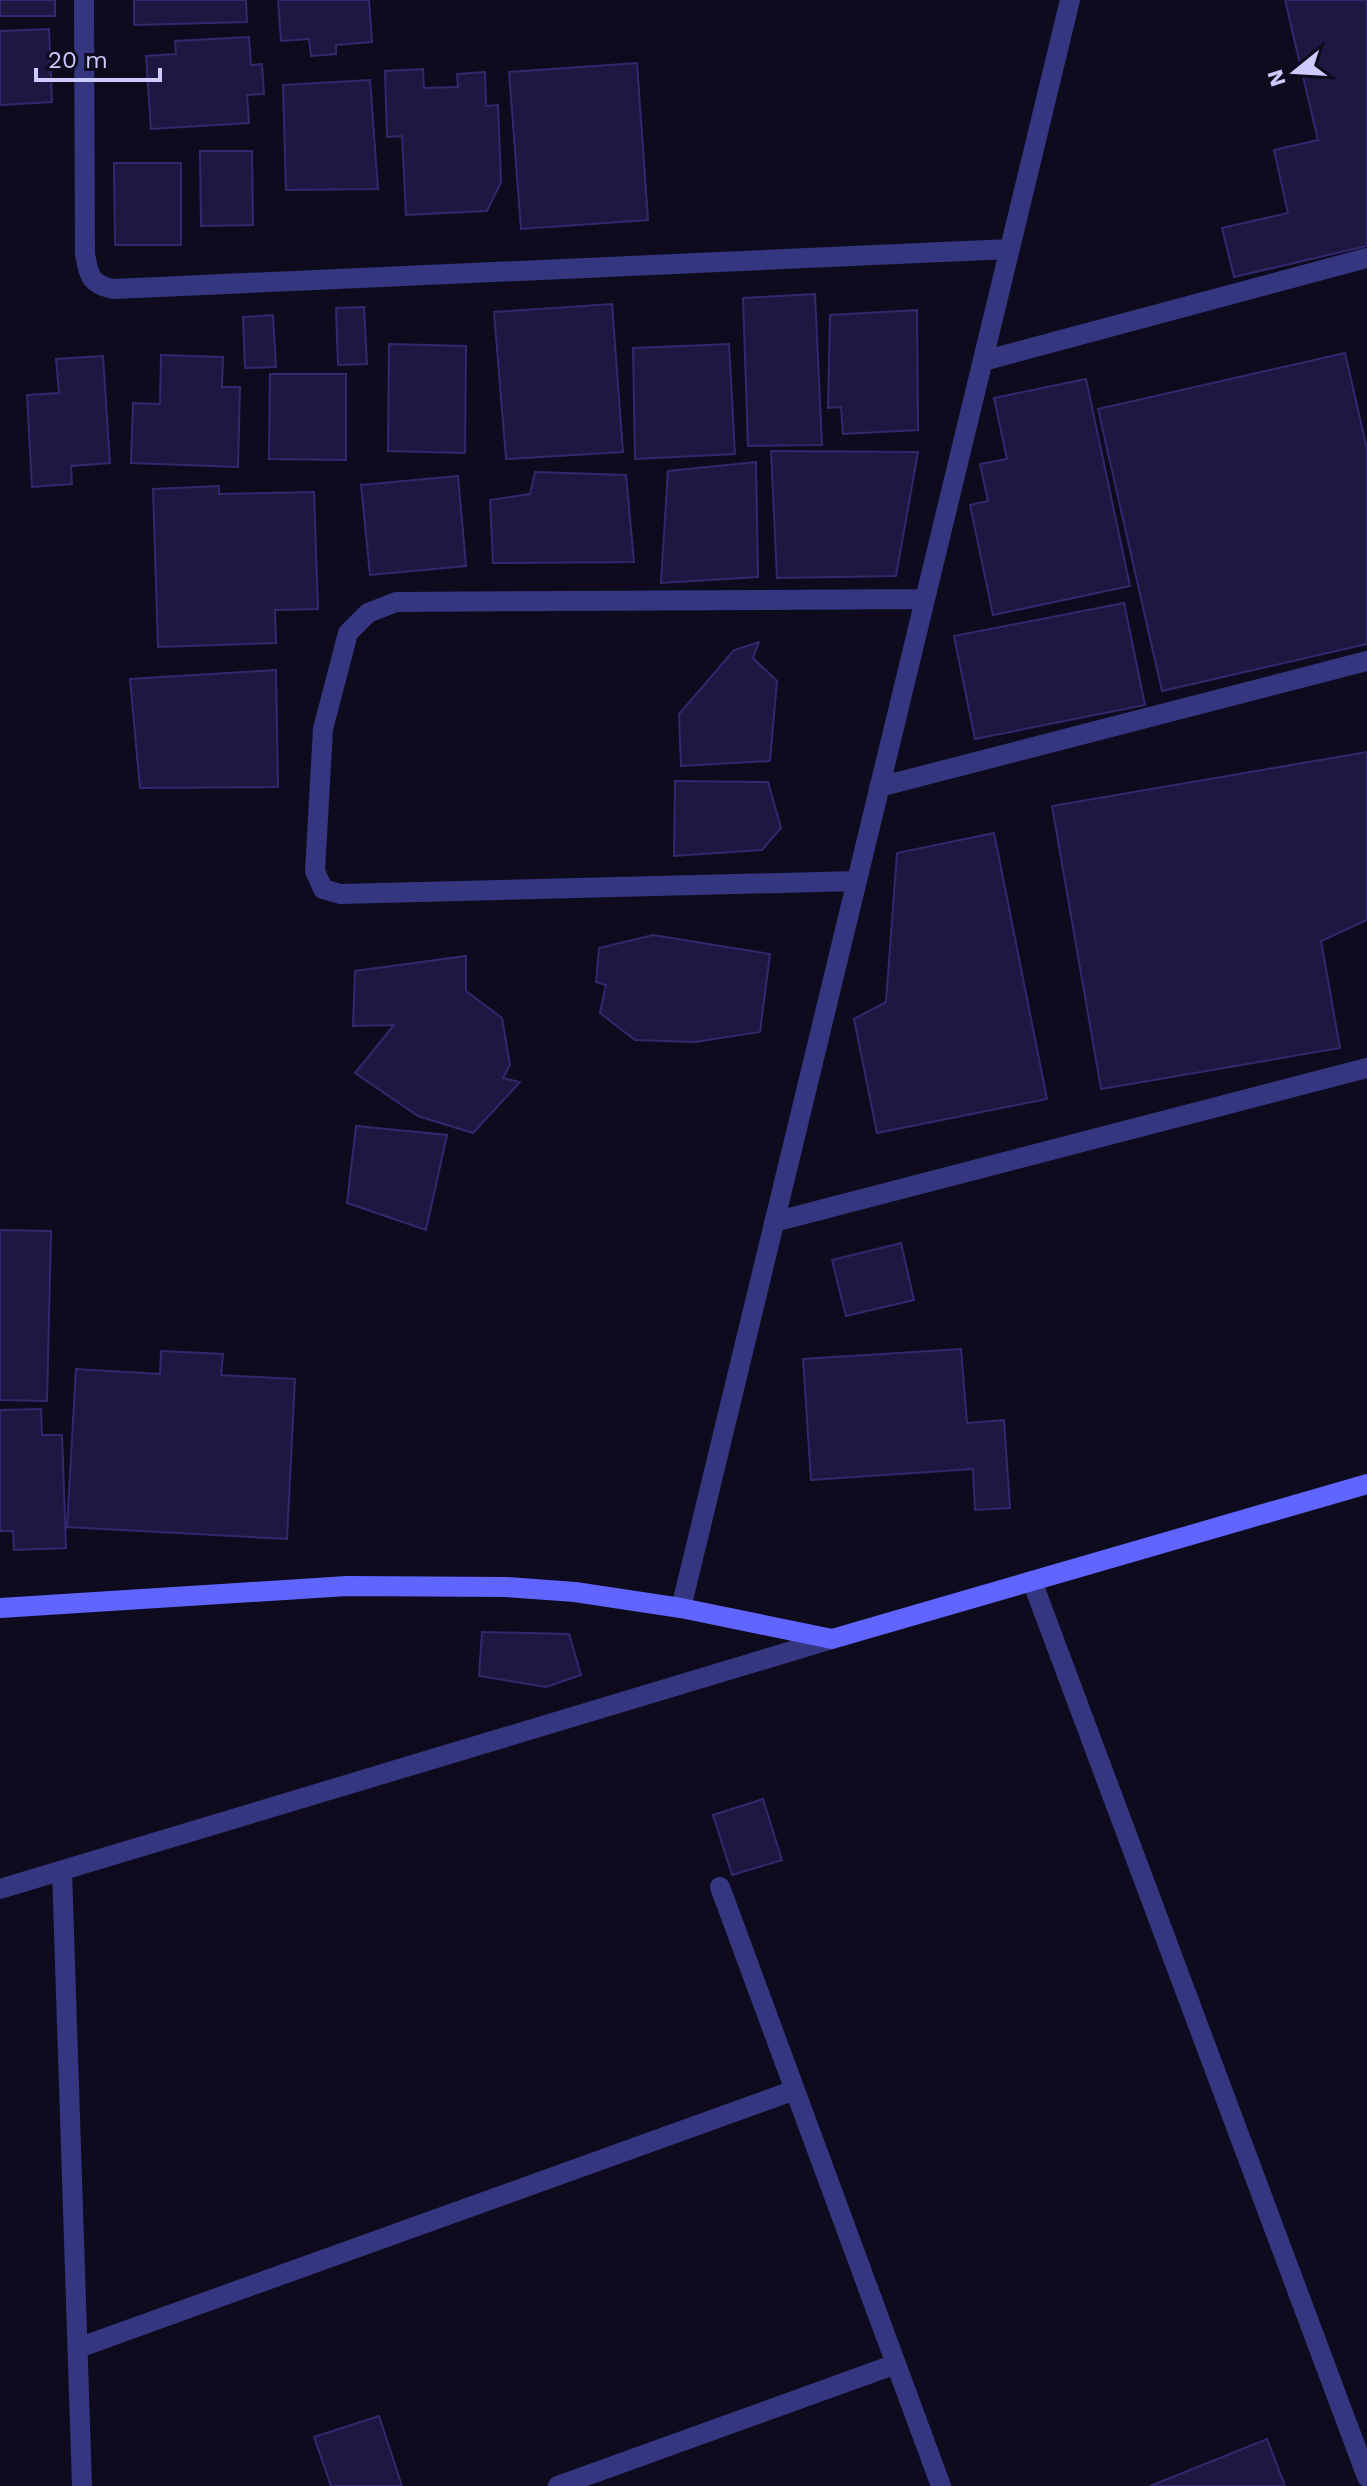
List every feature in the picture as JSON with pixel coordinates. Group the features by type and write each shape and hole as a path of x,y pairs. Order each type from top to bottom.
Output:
{"main road":[{"path":"0,1608 271,1590 426,1585 575,1592 681,1608 832,1639 1367,1484"}],"street":[{"path":"84,0 85,254 89,274 99,286 129,288 1010,249"},
{"path":"681,1608 1070,0"},
{"path":"983,361 1367,258"},
{"path":"857,881 340,894 323,889 315,871 323,729 348,633 368,613 396,602 925,599"},
{"path":"879,787 1367,661"},
{"path":"774,1222 1367,1068"},
{"path":"1032,1581 1367,2477"},
{"path":"0,1889 832,1639"},
{"path":"62,1871 82,2486"},
{"path":"720,1887 941,2486"},
{"path":"78,2348 795,2090"},
{"path":"558,2486 896,2364"}],"building":[{"path":"0,0 55,0 55,16 0,16"},
{"path":"134,0 246,0 247,22 134,25"},
{"path":"278,0 369,0 372,42 336,45 336,54 311,56 309,39 281,41"},
{"path":"1285,0 1367,0 1367,246 1234,277 1222,228 1288,213 1274,150 1318,140"},
{"path":"49,29 52,102 0,105 0,31"},
{"path":"249,37 251,65 262,64 264,94 247,95 249,123 151,129 146,56 176,54 175,41"},
{"path":"637,63 648,220 521,229 509,72"},
{"path":"423,69 424,88 458,87 457,74 485,72 486,106 498,105 501,182 487,211 406,215 402,136 387,137 385,71"},
{"path":"370,80 378,189 286,190 283,85"},
{"path":"200,151 252,151 253,225 201,226"},
{"path":"114,163 181,163 181,245 115,245"},
{"path":"815,294 822,445 748,446 743,298"},
{"path":"612,304 623,452 506,459 494,312"},
{"path":"364,307 367,364 338,365 336,308"},
{"path":"917,310 918,430 843,434 841,407 828,408 830,315"},
{"path":"273,315 276,367 245,368 243,317"},
{"path":"389,344 466,346 465,453 388,451"},
{"path":"729,344 735,454 635,459 633,348"},
{"path":"1345,353 1367,449 1367,644 1162,691 1098,409"},
{"path":"161,355 223,357 222,387 240,387 238,467 131,463 133,403 160,404"},
{"path":"103,356 110,463 71,466 72,484 32,487 27,395 59,393 56,359"},
{"path":"270,374 346,374 346,460 269,459"},
{"path":"1086,379 1130,586 993,615 970,505 988,501 980,464 1007,459 994,398"},
{"path":"771,451 918,452 896,576 777,578"},
{"path":"756,462 758,577 661,583 668,471"},
{"path":"535,472 626,475 634,562 493,563 490,500 530,494"},
{"path":"458,476 466,566 370,575 361,485"},
{"path":"219,486 219,494 314,492 318,609 275,610 276,643 158,647 153,489"},
{"path":"1124,603 1145,705 975,739 954,636"},
{"path":"759,642 753,658 777,681 770,761 681,766 679,714 734,650"},
{"path":"276,670 278,787 140,788 130,679"},
{"path":"1367,752 1367,920 1321,941 1340,1048 1101,1089 1052,806"},
{"path":"675,781 768,782 781,828 762,850 674,856"},
{"path":"994,833 1047,1099 877,1133 854,1019 886,1002 897,853"},
{"path":"653,935 770,954 760,1032 695,1042 635,1040 600,1013 606,985 596,982 599,948"},
{"path":"466,956 466,991 502,1018 510,1065 503,1078 520,1082 473,1133 418,1116 355,1073 394,1025 353,1026 355,971"},
{"path":"356,1126 447,1135 426,1230 347,1203"},
{"path":"0,1230 51,1231 47,1401 0,1400"},
{"path":"901,1243 914,1300 846,1316 832,1260"},
{"path":"961,1349 967,1423 1004,1420 1010,1508 975,1510 973,1469 811,1480 803,1359"},
{"path":"161,1351 223,1354 221,1375 295,1379 287,1539 67,1527 76,1369 160,1374"},
{"path":"41,1409 42,1435 62,1435 66,1548 14,1550 13,1531 0,1531 0,1410"},
{"path":"482,1632 569,1634 581,1675 546,1687 479,1676"},
{"path":"763,1799 782,1860 732,1875 713,1815"},
{"path":"379,2416 402,2486 331,2486 314,2437"},
{"path":"1267,2439 1285,2486 1150,2486"}]}
